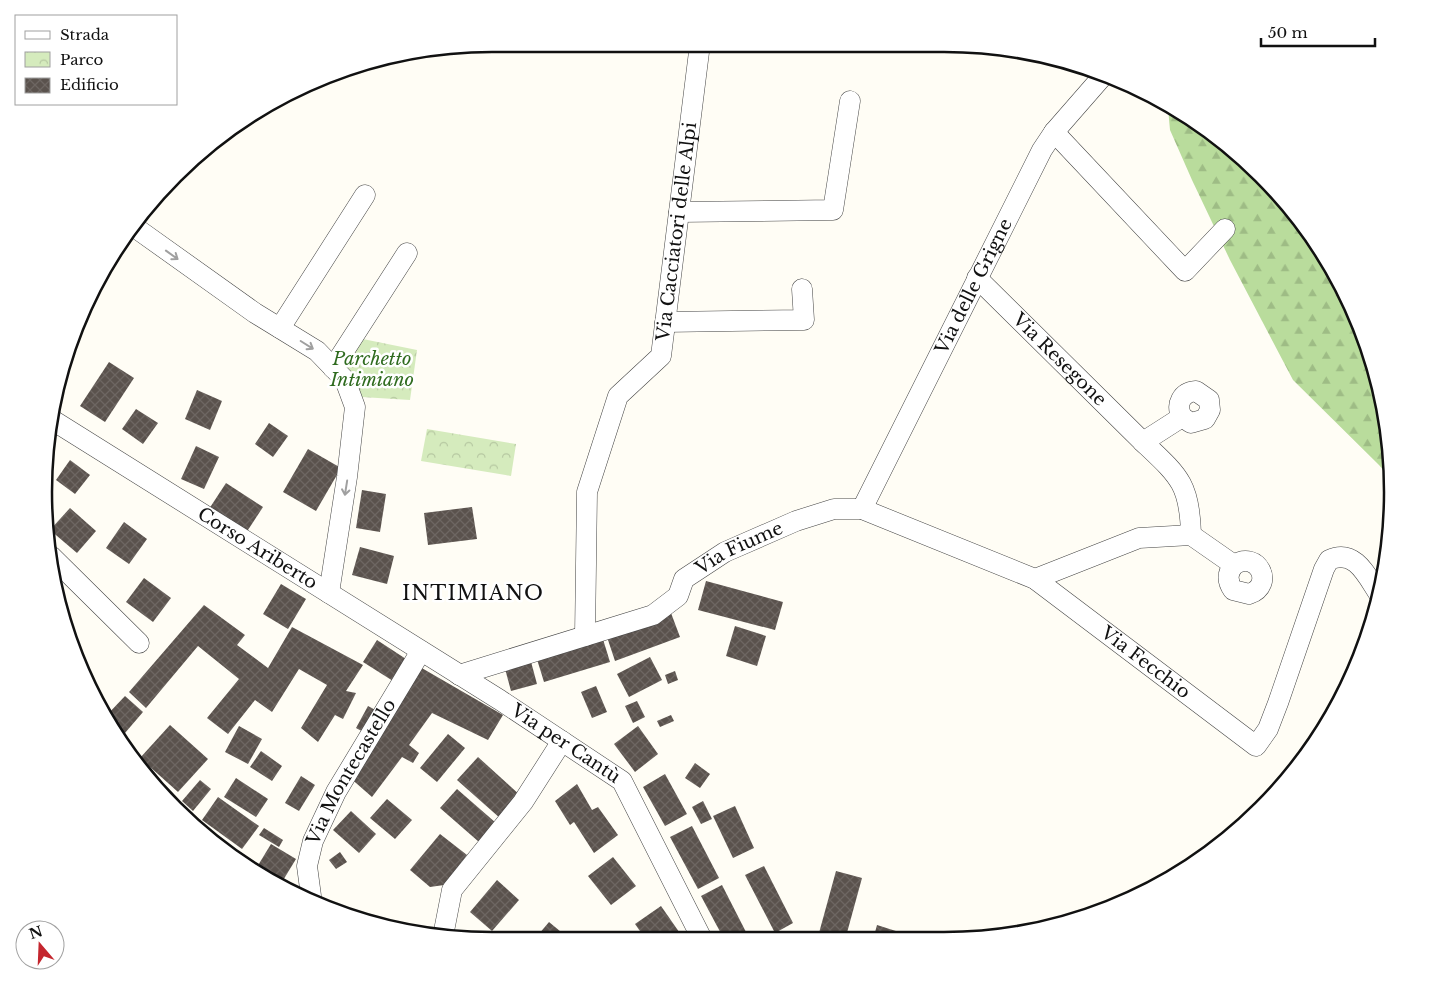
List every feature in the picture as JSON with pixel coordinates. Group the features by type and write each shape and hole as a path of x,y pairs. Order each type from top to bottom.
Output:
{"street":[{"name":"Via Cacciatori delle Alpi","path":"585,636 587,492 618,396 661,356 699,52"},
{"name":"Via delle Grigne","path":"862,509 977,278 1054,132 1099,81"},
{"path":"679,212 833,210 850,101"},
{"path":"1054,132 1185,271 1226,229"},
{"path":"280,328 365,195"},
{"path":"139,230 280,328 317,351 345,380 356,408 348,477 329,593"},
{"path":"333,368 407,253"},
{"name":"Via Resegone","path":"977,278 1176,473 1188,493 1191,535"},
{"path":"665,322 804,320 802,289"},
{"path":"1144,442 1182,417"},
{"name":"Corso Ariberto","path":"58,424 460,675"},
{"name":"Via Fiume","path":"460,675 653,616 678,596 684,579 725,552 815,515 834,510 862,509 1035,579"},
{"path":"1035,579 1139,538 1191,535 1234,565"},
{"name":"Via Fecchio","path":"1035,579 1256,746 1268,729 1324,569 1330,560 1337,556 1347,556 1355,560 1373,586"},
{"path":"59,568 139,643"},
{"name":"Via Montecastello","path":"311,893 307,866 313,841 336,792 421,651"},
{"name":"Via per Cantù","path":"460,675 622,781 698,932"},
{"path":"444,930 452,890 523,802 562,741"}],"green space":[{"path":"1169,114 1211,143 1255,181 1293,225 1325,273 1350,324 1369,379 1380,435 1383,470 1293,380 1230,260 1170,130"},
{"name":"Parchetto Intimiano","path":"353,337 417,350 410,400 362,397 333,368"},
{"path":"427,429 516,444 511,476 421,461"}],"building":[{"path":"109,362 134,378 105,422 80,406"},
{"path":"197,390 222,401 210,430 185,419"},
{"path":"136,409 158,423 143,444 122,429"},
{"path":"269,423 288,436 273,457 255,444"},
{"path":"196,446 219,457 204,489 181,479"},
{"path":"308,449 341,468 316,511 283,492"},
{"path":"70,460 90,475 75,494 56,480"},
{"path":"226,483 263,507 246,533 209,509"},
{"path":"362,490 386,494 380,532 356,528"},
{"path":"472,507 477,539 428,545 424,513"},
{"path":"70,508 96,531 77,553 54,534 54,526"},
{"path":"124,522 147,539 129,564 106,548"},
{"path":"360,547 394,556 387,584 352,575"},
{"path":"144,578 171,598 153,622 126,602"},
{"path":"706,581 783,602 775,630 698,610"},
{"path":"281,584 306,599 288,629 263,614"},
{"path":"204,605 245,635 237,645 268,668 292,627 363,665 346,691 356,693 343,719 335,715 318,742 301,728 327,685 299,669 272,712 255,700 228,734 207,718 239,679 198,646 146,708 129,692"},
{"path":"671,613 680,637 615,661 607,637"},
{"path":"735,626 766,636 757,666 726,656"},
{"path":"602,636 610,662 544,682 536,656"},
{"path":"377,640 406,659 393,681 363,662"},
{"path":"650,657 662,680 629,697 617,674"},
{"path":"530,658 537,684 511,691 504,665"},
{"path":"420,667 503,715 488,740 432,713 409,745 419,753 413,763 402,757 372,797 348,776"},
{"path":"675,671 678,680 668,684 665,675"},
{"path":"596,686 607,712 592,718 581,692"},
{"path":"125,696 143,712 125,733 111,711"},
{"path":"637,701 645,717 633,723 625,706"},
{"path":"368,706 379,712 367,734 356,728"},
{"path":"671,715 674,721 660,727 657,721"},
{"path":"170,725 208,759 178,792 141,757"},
{"path":"239,726 262,739 248,764 225,752"},
{"path":"638,726 658,754 635,772 614,744"},
{"path":"448,734 465,748 437,782 420,768"},
{"path":"261,751 282,766 272,781 250,767"},
{"path":"478,757 521,796 501,819 457,780"},
{"path":"695,763 710,774 700,788 685,778"},
{"path":"665,774 687,814 665,826 643,787"},
{"path":"301,776 315,785 299,811 285,803"},
{"path":"236,778 268,799 256,817 224,797"},
{"path":"200,780 211,789 193,811 182,801"},
{"path":"577,784 592,810 598,807 618,835 594,853 574,822 570,825 555,801"},
{"path":"457,789 496,823 479,842 440,808"},
{"path":"218,797 259,826 242,849 202,820"},
{"path":"387,799 412,820 395,839 370,818"},
{"path":"703,801 712,819 701,824 692,807"},
{"path":"735,806 754,848 733,858 713,816"},
{"path":"351,811 376,834 359,853 333,830"},
{"path":"692,826 719,878 698,889 670,837"},
{"path":"264,828 283,840 279,847 259,835"},
{"path":"440,834 467,855 444,885 430,887 410,870"},
{"path":"271,844 296,859 283,880 258,865"},
{"path":"340,852 347,862 336,869 329,860"},
{"path":"613,857 636,886 611,905 588,876"},
{"path":"764,866 793,923 774,932 745,875"},
{"path":"836,871 862,878 847,932 819,932"},
{"path":"497,880 519,900 492,931 470,912"},
{"path":"722,885 746,932 720,932 701,896"},
{"path":"661,906 679,932 641,932 635,924"},
{"path":"549,922 561,932 541,932"},
{"path":"877,925 899,932 875,932"}],"district":[{"name":"INTIMIANO","path":"473,593"}]}
